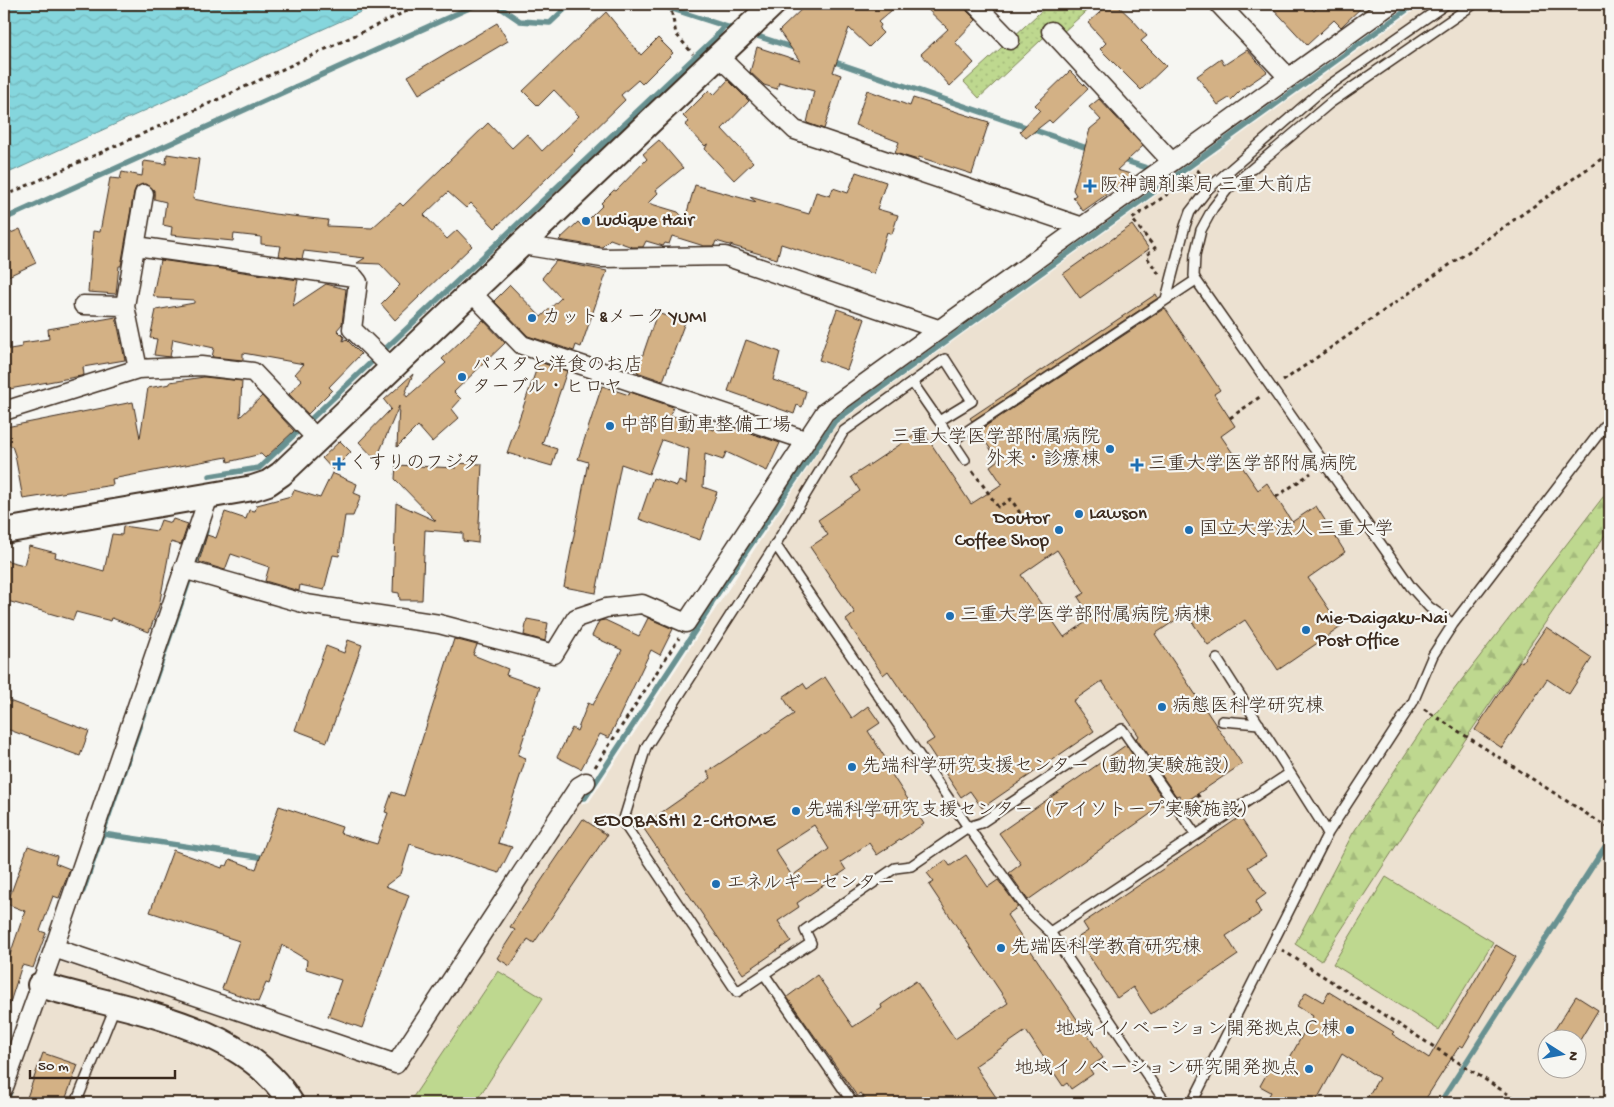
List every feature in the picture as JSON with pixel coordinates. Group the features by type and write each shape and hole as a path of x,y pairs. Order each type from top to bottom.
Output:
{"street":[{"path":"4,531 253,488 268,483 282,474 773,4"},
{"path":"975,4 1010,40"},
{"path":"1219,4 1289,78"},
{"path":"184,569 306,604 439,624 554,654 576,618 606,608 642,604 686,623 825,412 1080,226 1391,4"},
{"path":"1051,31 1178,157"},
{"path":"712,62 795,130 1080,226"},
{"path":"138,370 125,306 144,194"},
{"path":"522,245 602,258 725,256 938,329"},
{"path":"136,246 354,277 358,282 352,330 392,368"},
{"path":"472,292 522,344 805,440"},
{"path":"84,306 125,306"},
{"path":"4,412 138,370 201,366 253,372 317,439"},
{"path":"4,1087 49,987 54,948 209,496"},
{"path":"54,948 396,1064 579,786 586,782"},
{"path":"49,987 116,1004 191,1029 242,1054 272,1077 291,1103"}],"lane":[{"path":"1166,299 1184,226 1190,212 1208,189 1321,91 1446,4"},
{"path":"1453,624 1429,607 1410,587 1196,280 1195,255 1201,230 1213,208 1227,190 1330,103 1474,4"},
{"path":"952,442 1196,280"},
{"path":"939,422 972,400 945,359 844,431 775,544 646,747 623,822 737,992 811,942 805,930 895,868 911,866 968,827 981,823 1122,729 1196,836"},
{"path":"912,382 965,460"},
{"path":"1192,1103 1328,833 1413,702 1433,655 1453,624 1610,418"},
{"path":"775,544 968,827 1029,912 1050,932 1166,1103"},
{"path":"1217,659 1328,833"},
{"path":"1222,721 1259,724"},
{"path":"1050,932 1290,773"},
{"path":"764,974 853,1103"},
{"path":"76,1103 116,1004"}],"path":[{"path":"4,196 191,112 422,4"},
{"path":"670,4 676,34 712,62"},
{"path":"1279,384 1610,153"},
{"path":"1160,276 1146,256 1155,248 1132,219 1199,172 1178,157"},
{"path":"1230,418 1262,395"},
{"path":"965,460 998,507 1011,499 1025,520"},
{"path":"1276,497 1311,473"},
{"path":"586,782 685,629 686,623"},
{"path":"1413,702 1610,829"},
{"path":"1197,794 1217,822"},
{"path":"1273,944 1522,1103"}],"shaded area":[{"name":"国立大学法人 三重大学","path":"1423,4 1610,4 1610,1103 7,1103 61,962 399,1074 579,804 589,802 836,425"}],"green space":[{"path":"1049,4 1094,4 1061,34 1055,27 979,98 964,82"},
{"path":"1610,488 1610,528 1467,737 1321,961 1295,944 1353,833 1427,722 1436,713"},
{"path":"1386,877 1493,942 1439,1030 1333,964"},
{"path":"498,971 543,998 475,1103 409,1103"}],"water":[{"path":"4,4 378,4 4,175"}],"building":[{"path":"807,4 899,4 878,22 881,25 879,29 883,33 869,47 849,28 833,72 841,75 824,129 807,123 814,91 779,82 777,89 764,85 750,72 757,47 800,61 779,31"},
{"path":"922,4 965,4 967,11 976,20 955,42 974,63 950,86 921,54 948,29"},
{"path":"1109,4 1116,4 1132,19 1147,36 1141,41 1166,66 1141,90 1100,49 1106,43 1088,23"},
{"path":"1269,4 1307,4 1314,11 1319,4 1365,4 1341,27 1334,20 1307,45"},
{"path":"606,12 641,55 658,38 673,53 642,84 638,80 621,95 625,100 495,228 471,203 466,208 448,192 424,215 447,239 457,230 472,246 395,320 381,304 400,285 380,264 357,263 365,258 304,251 302,259 279,256 281,246 261,244 261,237 234,234 233,241 171,235 172,227 163,225 166,202 154,199 154,190 145,184 136,187 134,192 121,266 119,266 116,294 88,292 93,231 100,232 110,178 120,179 122,172 142,176 144,161 166,164 167,154 199,159 193,199 274,214 328,220 327,226 372,228 400,203 403,206 488,123 512,148 527,134 542,151 579,116 554,90 538,106 523,91"},
{"path":"497,23 508,41 419,94 408,76"},
{"path":"1247,50 1267,72 1242,89 1231,100 1229,98 1218,105 1197,76 1221,59 1224,65"},
{"path":"1070,71 1088,89 1052,123 1049,120 1026,138 1020,131 1040,110 1035,105"},
{"path":"728,80 749,101 722,129 753,162 734,180 705,149 708,143 705,146 685,125 689,122 683,116 709,90 714,95"},
{"path":"867,90 910,106 913,98 989,122 972,174 919,157 918,160 895,153 899,142 855,125"},
{"path":"1099,99 1143,146 1117,170 1134,175 1083,211 1073,197 1076,195 1073,190 1090,129 1101,120 1089,107"},
{"path":"659,140 683,168 656,190 658,193 648,203 678,212 685,219 695,185 756,202 750,197 809,214 816,192 830,196 833,188 848,193 856,172 886,182 877,209 898,215 892,234 887,232 874,274 781,244 777,259 716,241 714,246 704,246 672,236 669,244 665,243 663,246 646,241 643,247 632,247 610,239 602,247 559,240 578,222 582,226 603,205 601,203 614,190 616,191 647,159 643,154"},
{"path":"1132,225 1149,249 1080,298 1063,274"},
{"path":"20,229 36,263 4,278 4,236"},
{"path":"160,260 298,280 293,306 326,284 346,289 342,324 337,330 344,337 343,341 346,339 361,354 329,387 332,390 308,414 289,394 302,380 295,374 304,364 243,353 243,360 212,357 214,348 173,339 170,357 154,355 157,339 150,338 156,310 194,303 194,300 158,298 153,295"},
{"path":"556,261 607,271 581,347 576,345 574,351 528,336 494,301 510,285 541,317 561,298 542,278"},
{"path":"1156,294 1158,298 972,421 970,418"},
{"path":"1165,308 1220,390 1214,394 1235,426 1221,436 1258,490 1267,483 1292,522 1316,506 1345,552 1308,578 1341,627 1278,670 1245,620 1208,645 1186,613 1155,634 1242,764 1184,803 1179,795 1176,796 1136,738 1139,736 1102,681 1073,701 1094,731 982,808 970,791 961,797 926,744 934,739 888,671 883,675 846,620 855,613 810,547 828,535 818,520 860,491 851,477 922,430 971,504 1002,484 990,466 998,460 978,431","holes":["1057,550 1085,593 1078,597 1092,618 1064,637 1021,575"]},
{"path":"837,309 865,319 847,370 819,360"},
{"path":"657,313 685,322 663,381 637,372"},
{"path":"116,317 125,360 83,367 84,375 81,376 4,390 4,350 22,347 22,343 49,339 48,329"},
{"path":"483,320 505,343 454,392 461,399 452,409 459,418 432,442 418,426 397,447 399,406 376,460 359,442 391,409 384,400 413,374 405,394 407,397 446,363 442,359"},
{"path":"746,340 780,352 773,380 806,391 802,407 797,405 794,414 728,391"},
{"path":"539,362 567,371 542,444 557,449 552,466 507,453"},
{"path":"204,377 242,381 240,417 262,396 294,431 265,458 261,454 228,462 227,457 112,479 113,485 23,499 15,455 12,446 10,446 6,427 133,402 140,438 148,388 170,384 170,382"},
{"path":"602,386 629,395 630,392 673,407 670,415 714,430 717,422 780,443 767,471 726,452 723,460 705,454 703,487 717,492 700,540 639,519 653,478 677,486 679,481 686,484 689,449 662,440 649,474 621,464 596,593 564,587 588,462 578,459"},
{"path":"340,441 351,452 333,470 322,458"},
{"path":"451,463 482,464 478,543 463,541 463,533 425,530 422,600 400,600 399,593 393,592 396,503 436,521 395,479 396,465 456,468"},
{"path":"332,473 357,484 354,493 361,496 353,516 345,516 339,556 333,555 324,590 300,585 299,591 265,581 269,567 231,554 225,570 199,562 207,535 216,538 225,512 246,519 249,510 255,511 257,505 291,496 294,490 320,498"},
{"path":"173,519 188,524 181,545 171,542 159,606 149,632 112,618 111,621 76,612 73,620 4,600 4,560 24,565 29,546 56,553 55,557 104,571 112,534 122,535 123,526 157,531 161,520 171,523"},
{"path":"648,618 673,629 660,655 651,650 609,738 600,734 581,769 557,757 572,728 577,731 588,703 593,705 622,650 592,636 599,621 605,620 639,636"},
{"path":"527,619 548,623 545,641 524,635"},
{"path":"1546,627 1592,658 1569,694 1547,679 1502,748 1475,730 1520,661 1522,662"},
{"path":"454,639 477,645 473,655 508,669 506,675 540,687 518,755 526,758 498,843 512,847 499,873 410,844 401,874 385,886 409,895 362,1028 328,1016 341,980 306,969 307,960 282,945 269,984 266,983 258,1002 222,989 239,941 150,912 173,850 222,868 223,865 227,866 230,859 256,869 279,806 342,827 340,833 377,844 388,813 385,812 392,792 404,796"},
{"path":"348,640 362,645 327,742 295,730 326,646 344,653"},
{"path":"825,677 852,718 868,706 880,723 868,731 886,759 883,761 924,824 877,855 869,843 841,862 846,870 797,903 799,907 778,921 791,941 743,974 642,826 711,778 707,772 794,714 783,697 803,683 807,689","holes":["814,825 829,849 792,876 775,850"]},
{"path":"4,699 89,731 80,756 4,728"},
{"path":"1126,745 1166,803 1028,900 1009,873 1021,864 999,833"},
{"path":"1240,817 1266,856 1248,867 1266,894 1255,902 1261,913 1226,936 1238,955 1151,1014 1133,987 1117,998 1077,938 1088,931 1083,923"},
{"path":"583,819 607,835 534,943 528,939 510,966 497,958 515,930 510,927"},
{"path":"28,846 57,856 55,863 70,869 59,898 53,896 40,931 46,933 33,968 22,965 7,1012 4,1011 4,972 25,911 7,904"},
{"name":"先端医科学教育研究棟","path":"966,855 988,887 998,880 1018,907 1007,915 1103,1058 1089,1068 1093,1074 1071,1089 1067,1083 1063,1086 1026,1031 975,1066 1000,1103 868,1103 861,1093 857,1096 787,997 817,975 853,1027 882,1008 881,1005 916,981 955,1039 1008,1003 929,885 934,882 927,873 946,860 950,866"},
{"path":"1496,945 1516,957 1463,1047 1460,1045 1423,1103 1364,1103 1379,1078 1342,1054 1315,1103 1265,1103 1271,1092 1260,1086 1271,1066 1282,1072 1313,1016 1297,1006 1306,992 1323,1002 1329,992 1394,1032 1392,1034 1429,1058"},
{"path":"1576,996 1598,1010 1586,1030 1554,1030"},
{"path":"43,1053 78,1065 64,1103 25,1103"}],"waterway":[{"path":"4,219 478,4"},
{"path":"495,4 520,21 550,23 570,4"},
{"path":"657,4 737,30"},
{"path":"577,800 578,798 585,798 708,611 712,602 835,421 1415,4"},
{"path":"210,476 259,468 715,38 724,26"},
{"path":"751,34 797,49"},
{"path":"829,60 1090,149"},
{"path":"1120,159 1147,168"},
{"path":"83,891 206,531"},
{"path":"103,834 266,858"},
{"path":"1440,1103 1610,839"},
{"path":"6,1103 12,1086"}],"place":[{"name":"阪神調剤薬局 三重大前店","path":"1090,186"},
{"name":"Ludique Hair","path":"586,221"},
{"name":"カット&メーク YUMI","path":"532,318"},
{"name":"パスタと洋食のお店 ターブル・ヒロヤ","path":"462,377"},
{"name":"中部自動車整備工場","path":"610,426"},
{"name":"三重大学医学部附属病院 外来・診療棟","path":"1110,449"},
{"name":"くすりのフジタ","path":"339,464"},
{"name":"三重大学医学部附属病院","path":"1137,465"},
{"name":"Lawson","path":"1079,514"},
{"name":"Doutor Coffee Shop","path":"1059,530"},
{"name":"国立大学法人 三重大学","path":"1189,530"},
{"name":"三重大学医学部附属病院 病棟","path":"950,616"},
{"name":"Mie-Daigaku-Nai Post Office","path":"1306,630"},
{"name":"病態医科学研究棟","path":"1162,707"},
{"name":"先端科学研究支援センター（動物実験施設）","path":"852,767"},
{"name":"先端科学研究支援センター（アイソトープ実験施設）","path":"796,811"},
{"name":"エネルギーセンター","path":"716,884"},
{"name":"先端医科学教育研究棟","path":"1001,948"},
{"name":"地域イノベーション開発拠点Ｃ棟","path":"1350,1030"},
{"name":"地域イノベーション研究開発拠点","path":"1309,1069"}],"district":[{"name":"EDOBASHI 2-CHOME","path":"685,822"}]}
